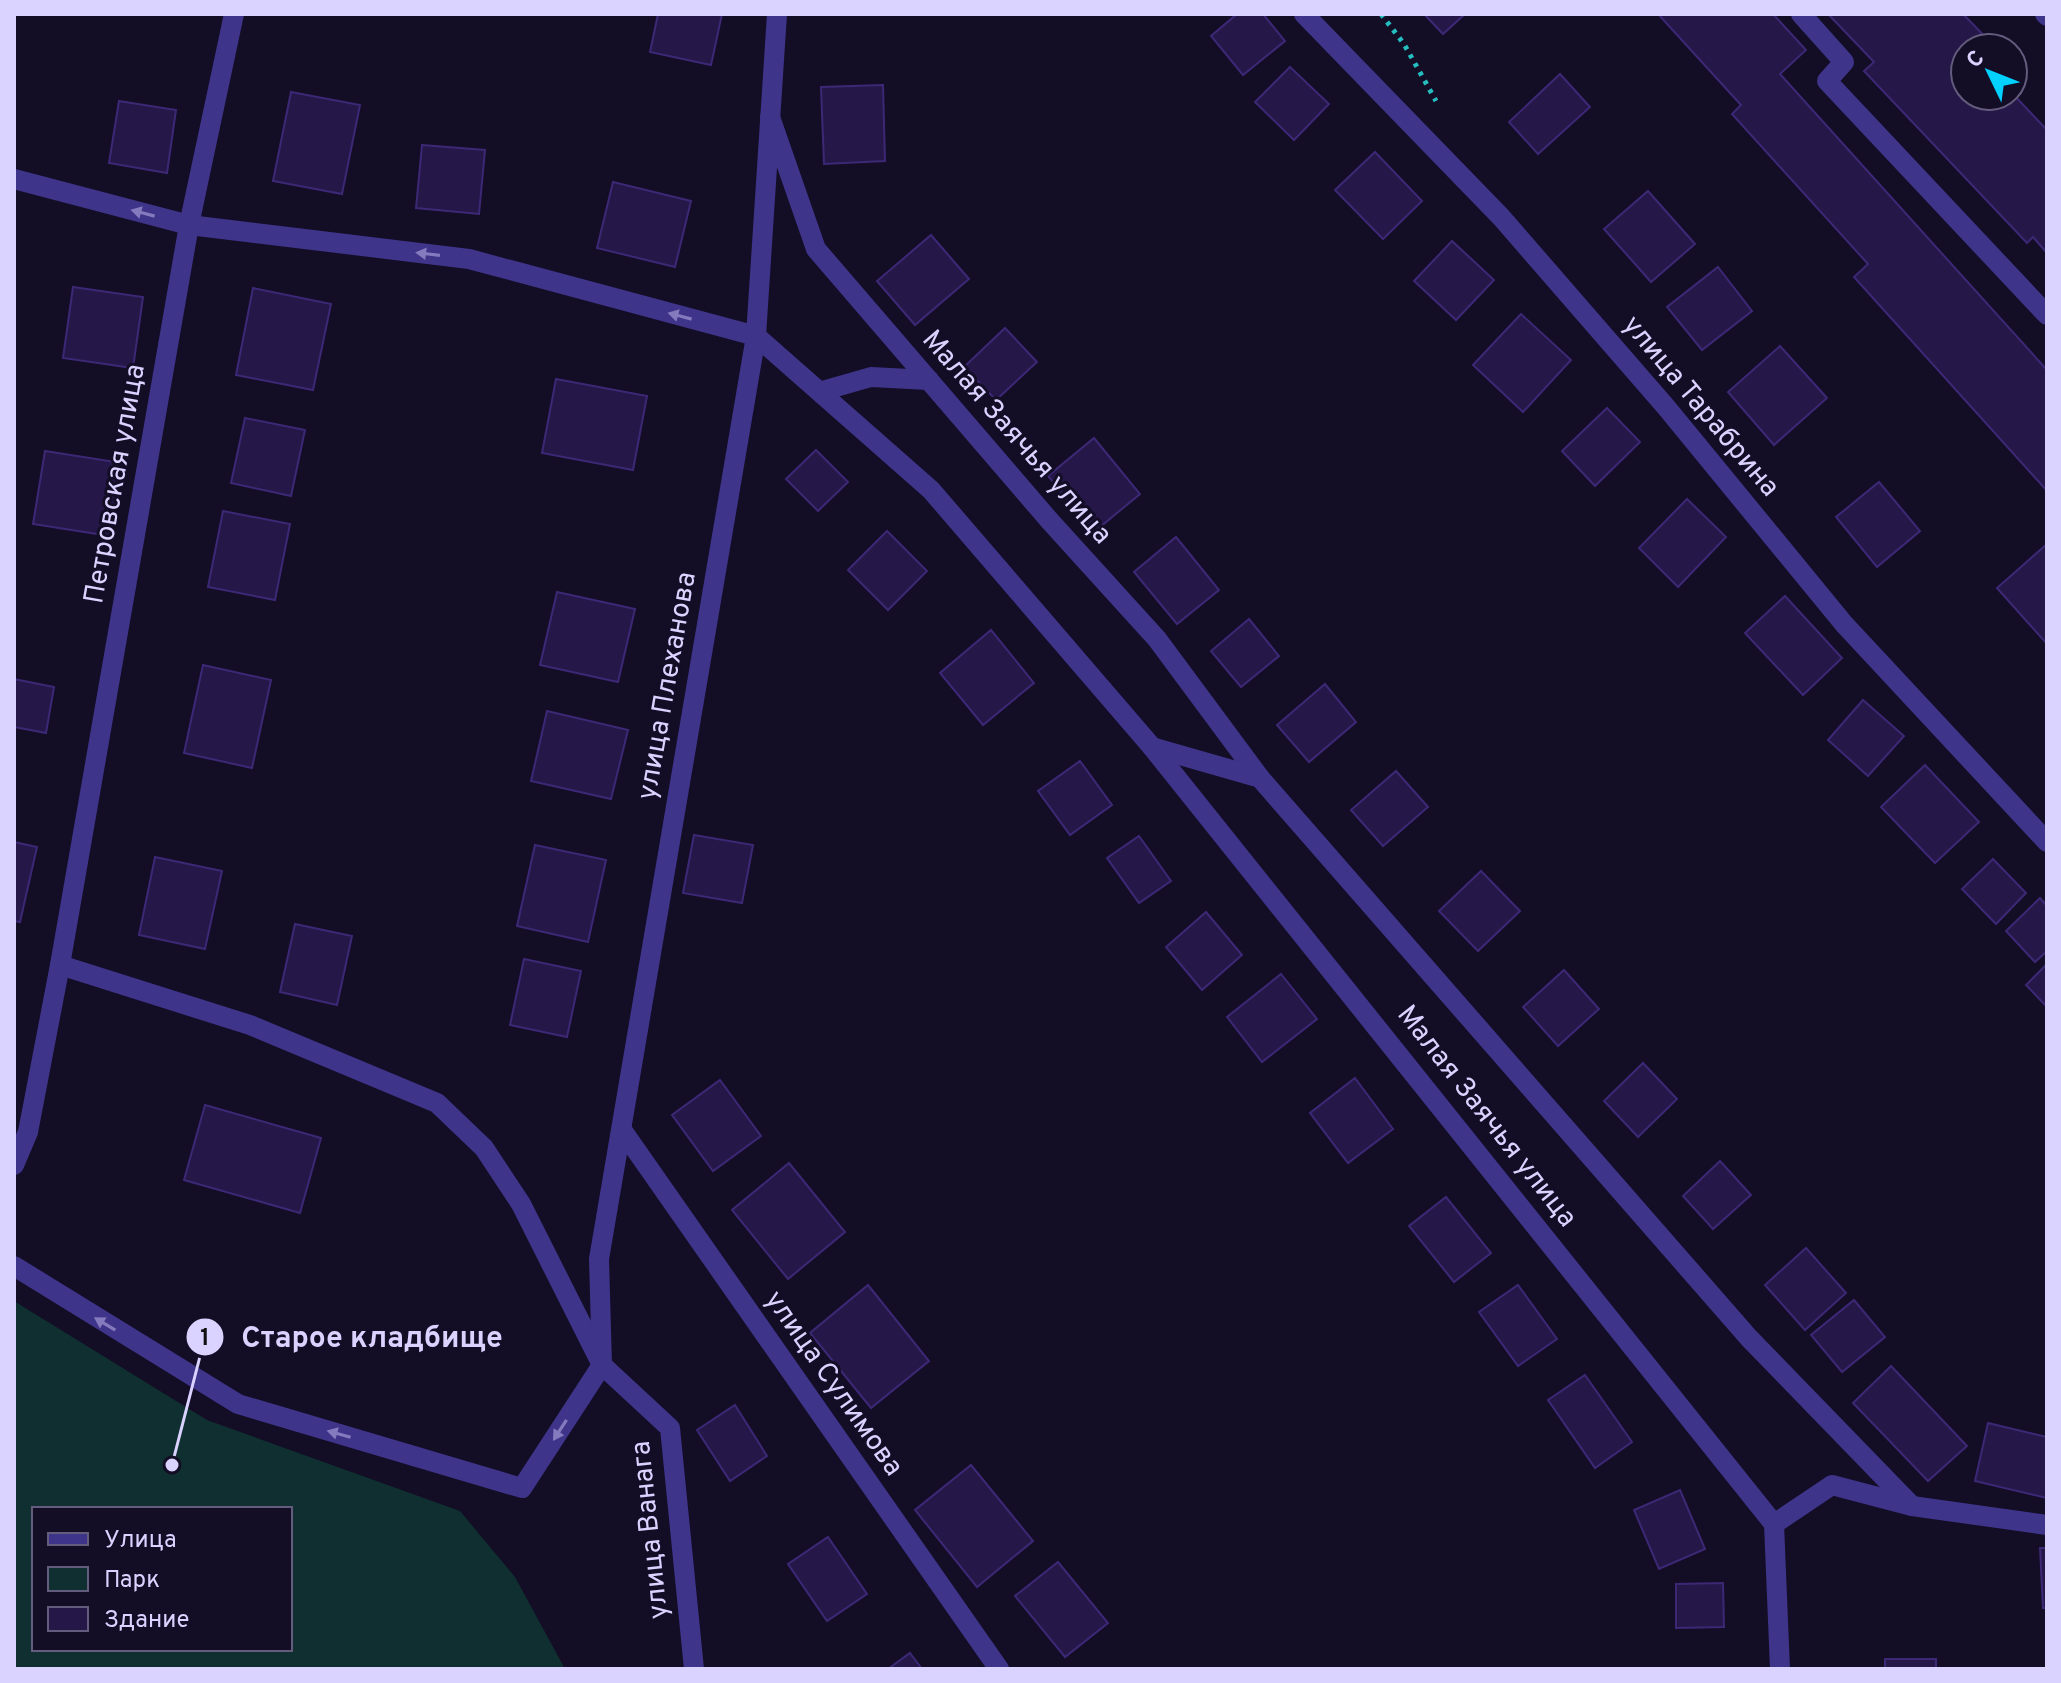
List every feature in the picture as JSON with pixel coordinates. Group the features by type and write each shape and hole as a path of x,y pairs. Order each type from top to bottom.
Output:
{"street":[{"name":"Петровская улица","path":"14,1165 28,1132 60,965 189,225 234,14"},
{"name":"улица Плеханова","path":"602,1365 599,1259 756,336 777,14"},
{"name":"улица Тарабрина","path":"1304,14 1501,217 1666,407 1844,624 2047,842"},
{"path":"1801,14 1844,62 1827,81 2047,315"},
{"name":"Малая Заячья улица","path":"769,114 816,249 1157,639 1260,778 1749,1338 1912,1506"},
{"path":"14,179 189,225 469,259 756,336"},
{"name":"Малая Заячья улица","path":"756,336 931,490 1152,747 1774,1524"},
{"path":"822,391 871,377 929,380"},
{"path":"1152,747 1260,778"},
{"path":"14,1266 238,1404 522,1488 602,1365 521,1204 484,1148 437,1103 250,1025 60,965"},
{"name":"улица Сулимова","path":"622,1130 999,1669"},
{"name":"улица Ванага","path":"602,1365 670,1428 694,1669"},
{"path":"1780,1669 1774,1524 1832,1485 1912,1506 2047,1525"}],"green space":[{"path":"14,1301 207,1420 460,1511 515,1577 565,1669 14,1669"}],"building":[{"path":"658,14 722,14 711,65 650,52"},
{"path":"1237,14 1263,14 1285,41 1243,75 1211,36"},
{"path":"1424,14 1465,14 1443,34"},
{"path":"1658,14 1773,14 1806,50 1780,74 2047,370 2047,491 1854,277 1868,264 1732,114 1741,105"},
{"path":"1828,14 1963,14 1980,32 1949,32 1949,112 2029,111 2047,130 2047,253 2033,237 2027,243 1864,71 1874,62"},
{"path":"1290,67 1329,104 1294,140 1255,102"},
{"path":"1560,74 1590,107 1538,154 1509,122"},
{"path":"883,85 885,161 824,164 821,87"},
{"path":"291,92 360,105 342,194 273,181"},
{"path":"119,101 176,110 167,173 109,163"},
{"path":"422,145 485,150 479,214 416,208"},
{"path":"1375,152 1422,201 1383,239 1335,190"},
{"path":"613,182 691,201 675,267 597,248"},
{"path":"1648,191 1695,244 1651,282 1604,229"},
{"path":"931,235 969,279 915,325 877,281"},
{"path":"1452,241 1494,280 1456,320 1414,281"},
{"path":"1718,267 1752,311 1702,350 1667,307"},
{"path":"73,287 143,297 133,368 63,358"},
{"path":"253,288 331,304 313,390 236,375"},
{"path":"1521,314 1571,360 1523,412 1473,365"},
{"path":"1005,328 1037,362 996,400 964,367"},
{"path":"1780,346 1827,398 1774,445 1728,392"},
{"path":"556,379 647,396 633,470 542,453"},
{"path":"1607,408 1640,442 1595,486 1562,451"},
{"path":"245,418 305,430 291,496 231,483"},
{"path":"1094,438 1140,494 1094,532 1048,476"},
{"path":"816,450 848,482 818,511 786,479"},
{"path":"45,451 122,463 110,536 33,524"},
{"path":"1879,482 1920,531 1877,567 1836,517"},
{"path":"1687,499 1726,537 1678,587 1639,548"},
{"path":"223,511 290,524 275,600 208,587"},
{"path":"887,531 927,571 888,610 848,570"},
{"path":"1176,537 1219,590 1177,624 1134,572"},
{"path":"2047,544 2047,644 1997,588"},
{"path":"557,592 635,609 618,682 540,665"},
{"path":"1785,596 1842,658 1803,695 1745,633"},
{"path":"1249,619 1279,656 1241,687 1211,651"},
{"path":"991,630 1034,683 983,725 940,673"},
{"path":"203,665 271,680 252,768 184,753"},
{"path":"14,679 54,687 46,733 14,727"},
{"path":"1325,684 1356,722 1309,762 1277,725"},
{"path":"1863,700 1904,736 1868,776 1828,740"},
{"path":"547,711 628,730 611,799 531,781"},
{"path":"1080,761 1112,805 1070,835 1038,791"},
{"path":"1925,765 1979,822 1935,863 1881,807"},
{"path":"1396,771 1428,807 1383,846 1351,810"},
{"path":"694,835 753,845 742,903 683,893"},
{"path":"1139,836 1171,881 1139,903 1107,858"},
{"path":"14,842 37,847 20,922 14,921"},
{"path":"535,845 606,860 588,942 517,926"},
{"path":"155,857 222,871 205,949 139,935"},
{"path":"1993,859 2026,893 1996,924 1962,889"},
{"path":"1481,871 1520,911 1478,951 1439,911"},
{"path":"2040,898 2047,906 2047,951 2035,962 2006,931"},
{"path":"1206,912 1242,955 1202,990 1166,947"},
{"path":"295,924 352,936 337,1005 280,992"},
{"path":"524,959 581,971 567,1037 510,1025"},
{"path":"2047,964 2047,1007 2026,985"},
{"path":"1564,970 1599,1009 1558,1046 1523,1007"},
{"path":"1281,974 1317,1019 1262,1062 1227,1017"},
{"path":"1643,1063 1677,1099 1638,1137 1604,1101"},
{"path":"1355,1078 1393,1129 1348,1163 1310,1113"},
{"path":"720,1080 761,1136 713,1171 672,1115"},
{"path":"205,1105 321,1138 300,1213 184,1180"},
{"path":"1720,1161 1751,1195 1713,1229 1683,1196"},
{"path":"789,1163 845,1232 788,1279 732,1210"},
{"path":"1446,1197 1491,1253 1454,1282 1409,1226"},
{"path":"1806,1248 1846,1293 1805,1330 1765,1285"},
{"path":"868,1285 929,1361 871,1408 810,1333"},
{"path":"1518,1285 1557,1339 1518,1366 1479,1312"},
{"path":"1854,1300 1885,1337 1842,1372 1811,1335"},
{"path":"1891,1366 1967,1446 1928,1481 1853,1403"},
{"path":"1585,1375 1632,1442 1595,1468 1548,1400"},
{"path":"735,1405 767,1456 730,1481 697,1430"},
{"path":"1988,1423 2047,1437 2047,1498 1975,1481"},
{"path":"971,1465 1033,1541 977,1587 915,1510"},
{"path":"1680,1490 1705,1549 1659,1569 1634,1510"},
{"path":"828,1537 867,1594 827,1621 788,1564"},
{"path":"2040,1548 2047,1548 2047,1608 2043,1608"},
{"path":"1058,1562 1108,1623 1065,1657 1015,1596"},
{"path":"1723,1583 1724,1627 1676,1628 1676,1584"},
{"path":"910,1653 922,1669 888,1669"},
{"path":"1885,1659 1936,1659 1936,1669 1885,1669"}],"place":[{"name":"Старое кладбище","path":"172,1465"}]}
